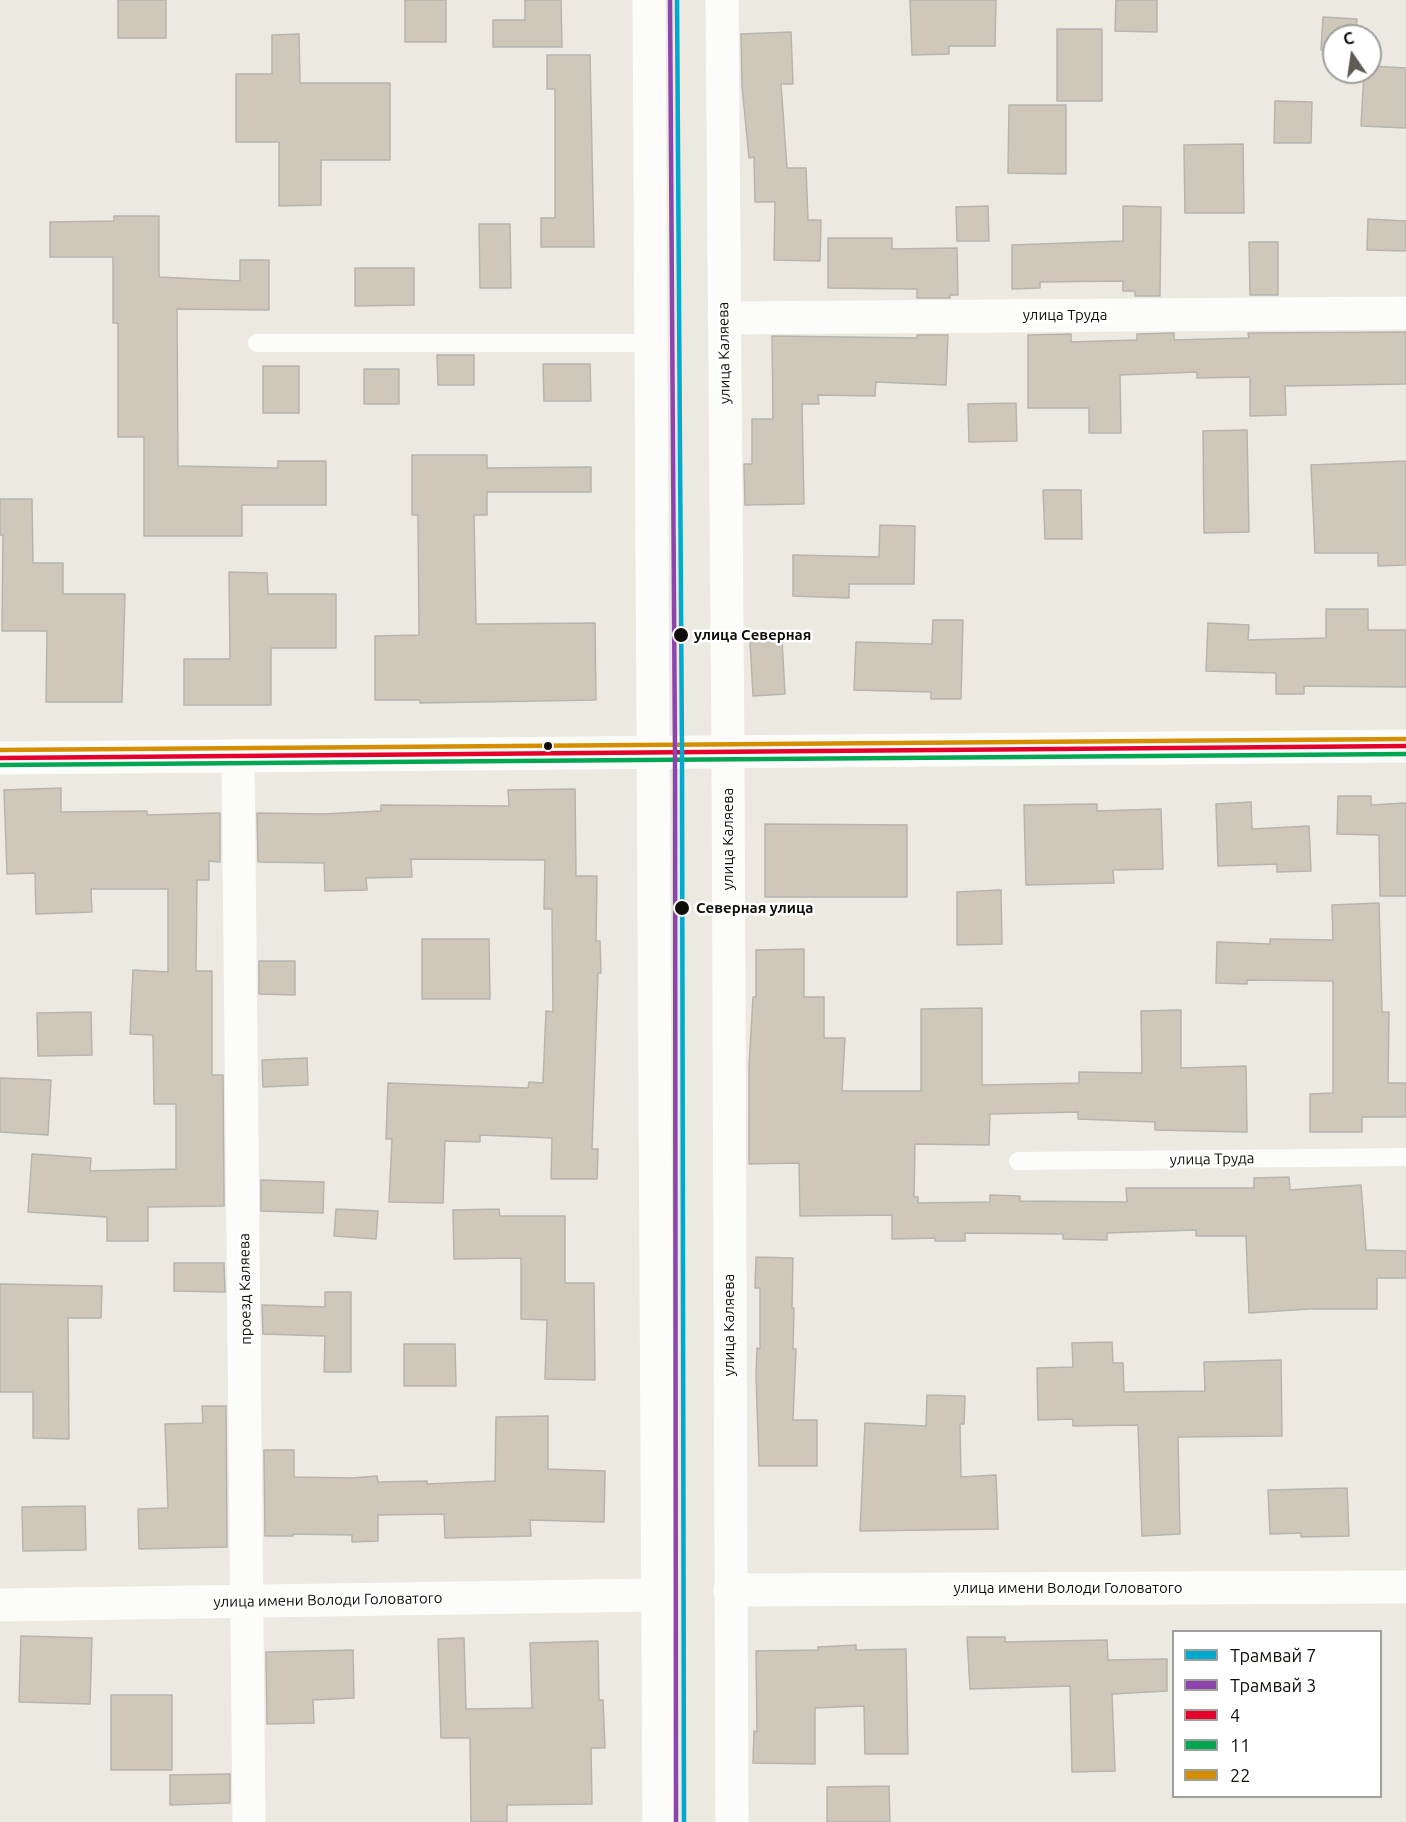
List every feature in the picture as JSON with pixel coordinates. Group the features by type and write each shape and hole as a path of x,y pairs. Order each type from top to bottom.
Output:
{"street":[{"path":"649,0 655,751 656,1595 659,1822"},
{"name":"улица Каляева","path":"722,0 728,752 732,1822"},
{"name":"улица Труда","path":"724,318 1406,313"},
{"path":"0,758 1406,746"},
{"name":"проезд Каляева","path":"238,756 249,1601 249,1822"},
{"name":"улица имени Володи Головатого","path":"730,1590 1406,1587"},
{"name":"улица имени Володи Головатого","path":"0,1605 656,1595"}],"lane":[{"path":"257,343 650,343"},
{"name":"улица Труда","path":"1018,1161 1406,1157"}],"building":[{"path":"118,0 166,0 166,38 118,38"},
{"path":"405,0 446,0 446,42 405,42"},
{"path":"525,0 561,0 562,47 493,47 493,20 525,20"},
{"path":"910,0 996,0 995,46 949,46 949,54 912,55"},
{"path":"1116,0 1157,0 1157,32 1115,31"},
{"path":"1323,17 1357,19 1357,24 1323,24"},
{"path":"1057,29 1102,29 1102,101 1057,101"},
{"path":"791,32 793,84 781,84 787,168 806,168 808,220 821,220 820,261 774,260 775,202 755,202 754,157 749,158 742,86 741,34"},
{"path":"299,34 300,83 390,83 390,160 321,160 321,205 279,206 279,142 236,142 236,74 272,74 272,35"},
{"path":"547,55 590,55 594,247 541,247 541,218 555,218 555,89 547,89"},
{"path":"1382,67 1406,68 1406,128 1361,126 1363,84 1382,84"},
{"path":"1275,101 1312,102 1311,143 1274,143"},
{"path":"1009,105 1066,105 1066,174 1008,173"},
{"path":"1243,144 1244,213 1185,213 1184,145"},
{"path":"988,206 989,241 957,241 956,207"},
{"path":"1123,206 1161,207 1160,296 1135,296 1135,291 1123,291 1123,281 1040,282 1040,288 1012,289 1012,245 1123,241"},
{"path":"114,216 159,216 159,277 240,281 240,260 269,260 269,310 177,309 178,466 278,468 278,461 326,461 326,505 242,505 242,536 144,536 144,437 118,437 118,323 113,323 113,257 50,257 50,222 114,221"},
{"path":"1368,219 1406,221 1406,251 1367,250"},
{"path":"479,224 510,224 511,288 480,288"},
{"path":"828,238 892,238 892,249 957,248 958,295 950,295 950,298 917,298 917,289 828,288"},
{"path":"1249,242 1278,242 1278,295 1250,295"},
{"path":"355,268 414,268 414,305 355,306"},
{"path":"1406,332 1406,384 1285,386 1286,415 1250,416 1250,377 1197,378 1197,372 1120,375 1121,433 1089,433 1089,408 1028,408 1028,335 1071,334 1071,342 1137,340 1137,334 1174,333 1174,340 1249,338 1248,333"},
{"path":"917,335 948,335 946,385 876,382 875,396 818,395 819,404 802,404 804,504 745,505 744,464 752,464 752,419 773,419 772,336 917,338"},
{"path":"437,355 474,355 474,385 438,385"},
{"path":"543,364 590,364 591,401 544,401"},
{"path":"263,366 299,366 299,413 263,413"},
{"path":"364,369 399,369 399,404 364,404"},
{"path":"1016,403 1017,441 969,442 968,404"},
{"path":"1247,430 1249,532 1204,533 1203,431"},
{"path":"412,455 487,455 487,468 591,467 591,492 487,492 487,515 474,515 476,624 595,623 596,700 420,703 420,700 375,700 375,636 419,635 418,515 412,515"},
{"path":"1406,461 1406,565 1378,566 1378,553 1315,553 1311,465"},
{"path":"1043,490 1081,490 1082,539 1045,539"},
{"path":"0,499 32,499 33,563 63,563 63,594 125,594 122,702 46,702 47,631 2,631 3,535 0,535"},
{"path":"880,525 915,526 914,584 849,584 849,598 793,596 793,555 879,557"},
{"path":"229,572 267,573 268,594 336,594 336,648 271,648 271,705 184,705 184,659 230,659"},
{"path":"1326,609 1368,609 1368,630 1406,630 1406,687 1304,686 1304,694 1276,694 1276,673 1206,671 1208,623 1249,625 1248,640 1326,638"},
{"path":"933,620 963,620 961,699 931,699 931,692 854,690 856,642 932,644"},
{"path":"782,640 785,694 753,696 750,642"},
{"path":"61,788 61,812 147,811 147,815 220,813 220,862 209,861 209,880 197,880 196,971 212,971 212,1075 223,1075 224,1206 148,1207 148,1241 107,1241 107,1217 28,1212 32,1154 91,1158 90,1171 176,1169 176,1104 154,1104 153,1035 130,1034 133,970 168,972 168,889 91,889 92,912 36,914 35,873 7,874 4,790"},
{"path":"575,789 576,876 597,876 596,941 600,941 601,973 598,973 592,1149 598,1149 597,1179 551,1179 552,1138 480,1135 480,1142 445,1141 443,1203 389,1202 392,1139 386,1139 388,1083 528,1088 529,1082 543,1083 546,1011 553,1012 552,909 544,909 545,860 411,859 412,877 366,878 367,890 325,891 324,863 258,862 257,813 323,814 381,811 381,805 509,806 508,790"},
{"path":"1338,796 1371,796 1371,805 1406,803 1406,896 1380,896 1379,835 1337,834"},
{"path":"1251,802 1252,829 1309,826 1311,871 1277,872 1277,864 1218,866 1216,804"},
{"path":"1097,804 1097,811 1161,809 1163,869 1113,870 1114,883 1026,885 1024,805"},
{"path":"765,824 907,825 907,897 765,897"},
{"path":"1001,890 1002,944 957,945 957,892"},
{"path":"1379,903 1382,1012 1389,1012 1388,1083 1406,1083 1406,1117 1362,1117 1362,1132 1310,1132 1310,1094 1333,1093 1333,981 1247,980 1247,984 1216,983 1217,942 1270,944 1270,939 1333,940 1332,905"},
{"path":"422,939 489,939 490,999 422,999"},
{"path":"804,949 804,997 824,997 824,1038 845,1038 842,1091 921,1091 921,1009 982,1008 982,1085 1079,1083 1079,1072 1142,1073 1141,1011 1181,1010 1181,1068 1246,1066 1247,1132 1155,1130 1155,1122 1078,1119 1078,1112 990,1114 989,1145 915,1144 914,1197 918,1197 918,1203 990,1202 990,1195 1020,1196 1020,1201 1127,1202 1126,1188 1254,1188 1254,1178 1289,1177 1290,1190 1361,1185 1366,1250 1406,1251 1406,1278 1377,1278 1377,1309 1309,1309 1249,1313 1246,1236 1196,1236 1196,1230 1107,1233 1107,1240 1063,1239 1063,1234 965,1233 965,1241 935,1241 935,1238 892,1239 892,1215 800,1216 799,1163 749,1164 749,1067 753,997 756,997 756,950"},
{"path":"259,961 295,961 295,995 259,994"},
{"path":"91,1012 92,1055 38,1056 37,1013"},
{"path":"307,1058 308,1085 263,1087 262,1060"},
{"path":"0,1078 51,1080 48,1135 0,1132"},
{"path":"261,1180 324,1182 323,1213 261,1211"},
{"path":"336,1209 378,1211 376,1239 334,1236"},
{"path":"499,1209 500,1216 565,1216 565,1283 594,1283 595,1380 545,1379 547,1320 521,1319 521,1258 454,1259 453,1210"},
{"path":"756,1257 793,1258 793,1349 796,1349 793,1420 817,1420 817,1466 759,1466 756,1375 757,1348 760,1349 760,1288 755,1288"},
{"path":"174,1263 224,1263 225,1292 174,1291"},
{"path":"0,1284 102,1286 101,1318 68,1318 69,1439 33,1438 33,1392 0,1392"},
{"path":"325,1292 351,1292 351,1372 324,1372 325,1336 263,1334 262,1305 325,1307"},
{"path":"1112,1342 1113,1363 1123,1363 1124,1392 1205,1391 1204,1362 1281,1360 1282,1436 1178,1437 1180,1534 1142,1536 1138,1425 1073,1426 1073,1419 1038,1420 1037,1368 1073,1367 1072,1343"},
{"path":"404,1344 455,1344 456,1386 404,1386"},
{"path":"927,1395 965,1396 964,1424 960,1424 961,1477 996,1475 998,1529 860,1531 865,1423 926,1426"},
{"path":"202,1406 226,1406 227,1547 139,1549 138,1509 168,1508 165,1424 203,1423"},
{"path":"548,1416 548,1469 605,1471 604,1522 530,1520 531,1536 445,1538 444,1514 378,1515 378,1541 352,1542 352,1535 265,1536 264,1450 294,1450 294,1477 377,1476 378,1482 427,1481 427,1484 495,1481 496,1417"},
{"path":"1347,1488 1349,1536 1301,1537 1301,1533 1270,1534 1268,1490"},
{"path":"85,1506 86,1550 23,1551 22,1507"},
{"path":"21,1636 92,1638 90,1704 19,1702"},
{"path":"967,1637 1005,1637 1005,1642 1107,1640 1108,1660 1167,1659 1167,1691 1112,1694 1115,1771 1072,1772 1070,1686 970,1689"},
{"path":"464,1638 466,1709 532,1708 530,1643 598,1641 599,1700 603,1700 605,1748 591,1748 592,1804 507,1805 507,1822 471,1822 470,1738 441,1738 438,1639"},
{"path":"856,1645 856,1650 906,1649 908,1754 865,1754 864,1706 815,1708 815,1764 753,1763 754,1731 757,1732 756,1651 818,1650 818,1647"},
{"path":"353,1650 354,1698 313,1700 314,1723 267,1724 266,1652"},
{"path":"111,1695 172,1695 172,1770 111,1770"},
{"path":"230,1774 230,1803 170,1805 170,1775"},
{"path":"889,1786 890,1822 827,1822 827,1787"}],"tram line":[{"name":"3","path":"670,0 675,752 676,1822"},
{"name":"7","path":"677,0 682,752 684,1822"}],"transit line":[{"name":"22","path":"0,750 1406,739"},
{"name":"4","path":"0,758 1406,746"},
{"name":"11","path":"0,765 1406,754"}],"place":[{"name":"улица Северная","path":"681,635"},
{"name":"Северная улица","path":"682,908"}]}
